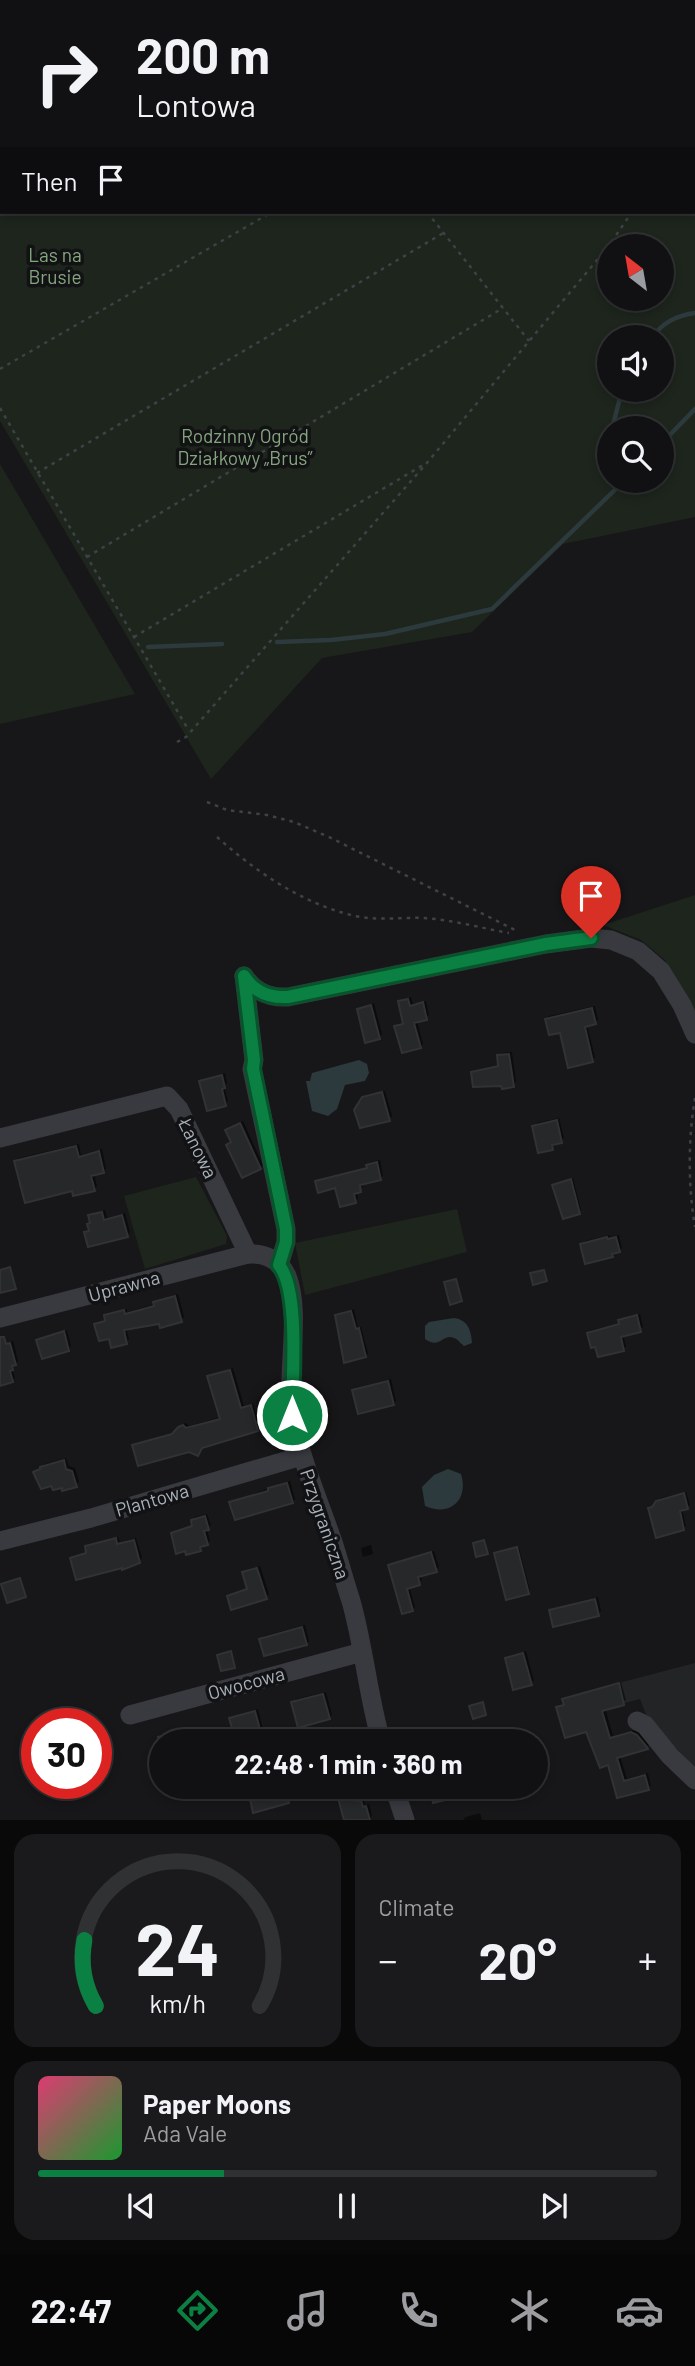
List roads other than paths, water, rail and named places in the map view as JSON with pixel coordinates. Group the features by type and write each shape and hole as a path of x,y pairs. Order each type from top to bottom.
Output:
{"street":[{"path":"248,1254 264,1255 279,1265 286,1242 286,1229 253,1069 244,976 261,993 278,998 546,944 591,938 611,940 638,951 661,971 682,1005 695,1034"},
{"name":"Łanowa","path":"0,1138 167,1096 180,1109 248,1254"},
{"name":"Uprawna","path":"0,1318 248,1254"},
{"name":"Przygraniczna","path":"279,1265 288,1278 292,1300 292,1415 302,1456 335,1548 362,1641 378,1729"},
{"name":"Plantowa","path":"0,1541 91,1518 302,1456"},
{"name":"Owocowa","path":"130,1715 362,1652"},
{"path":"637,1721 645,1725 670,1756 695,1780"},
{"path":"398,1799 405,1820"}],"waterway":[{"path":"665,325 695,313"},
{"path":"615,416 619,402"},
{"path":"674,431 695,409"},
{"path":"277,642 385,634 492,609 612,493"},
{"path":"148,647 222,644"}],"park label":[{"name":"Las na Brusie","path":"55,266"},
{"name":"Rodzinny Ogród Działkowy „Brus”","path":"245,447"}]}
